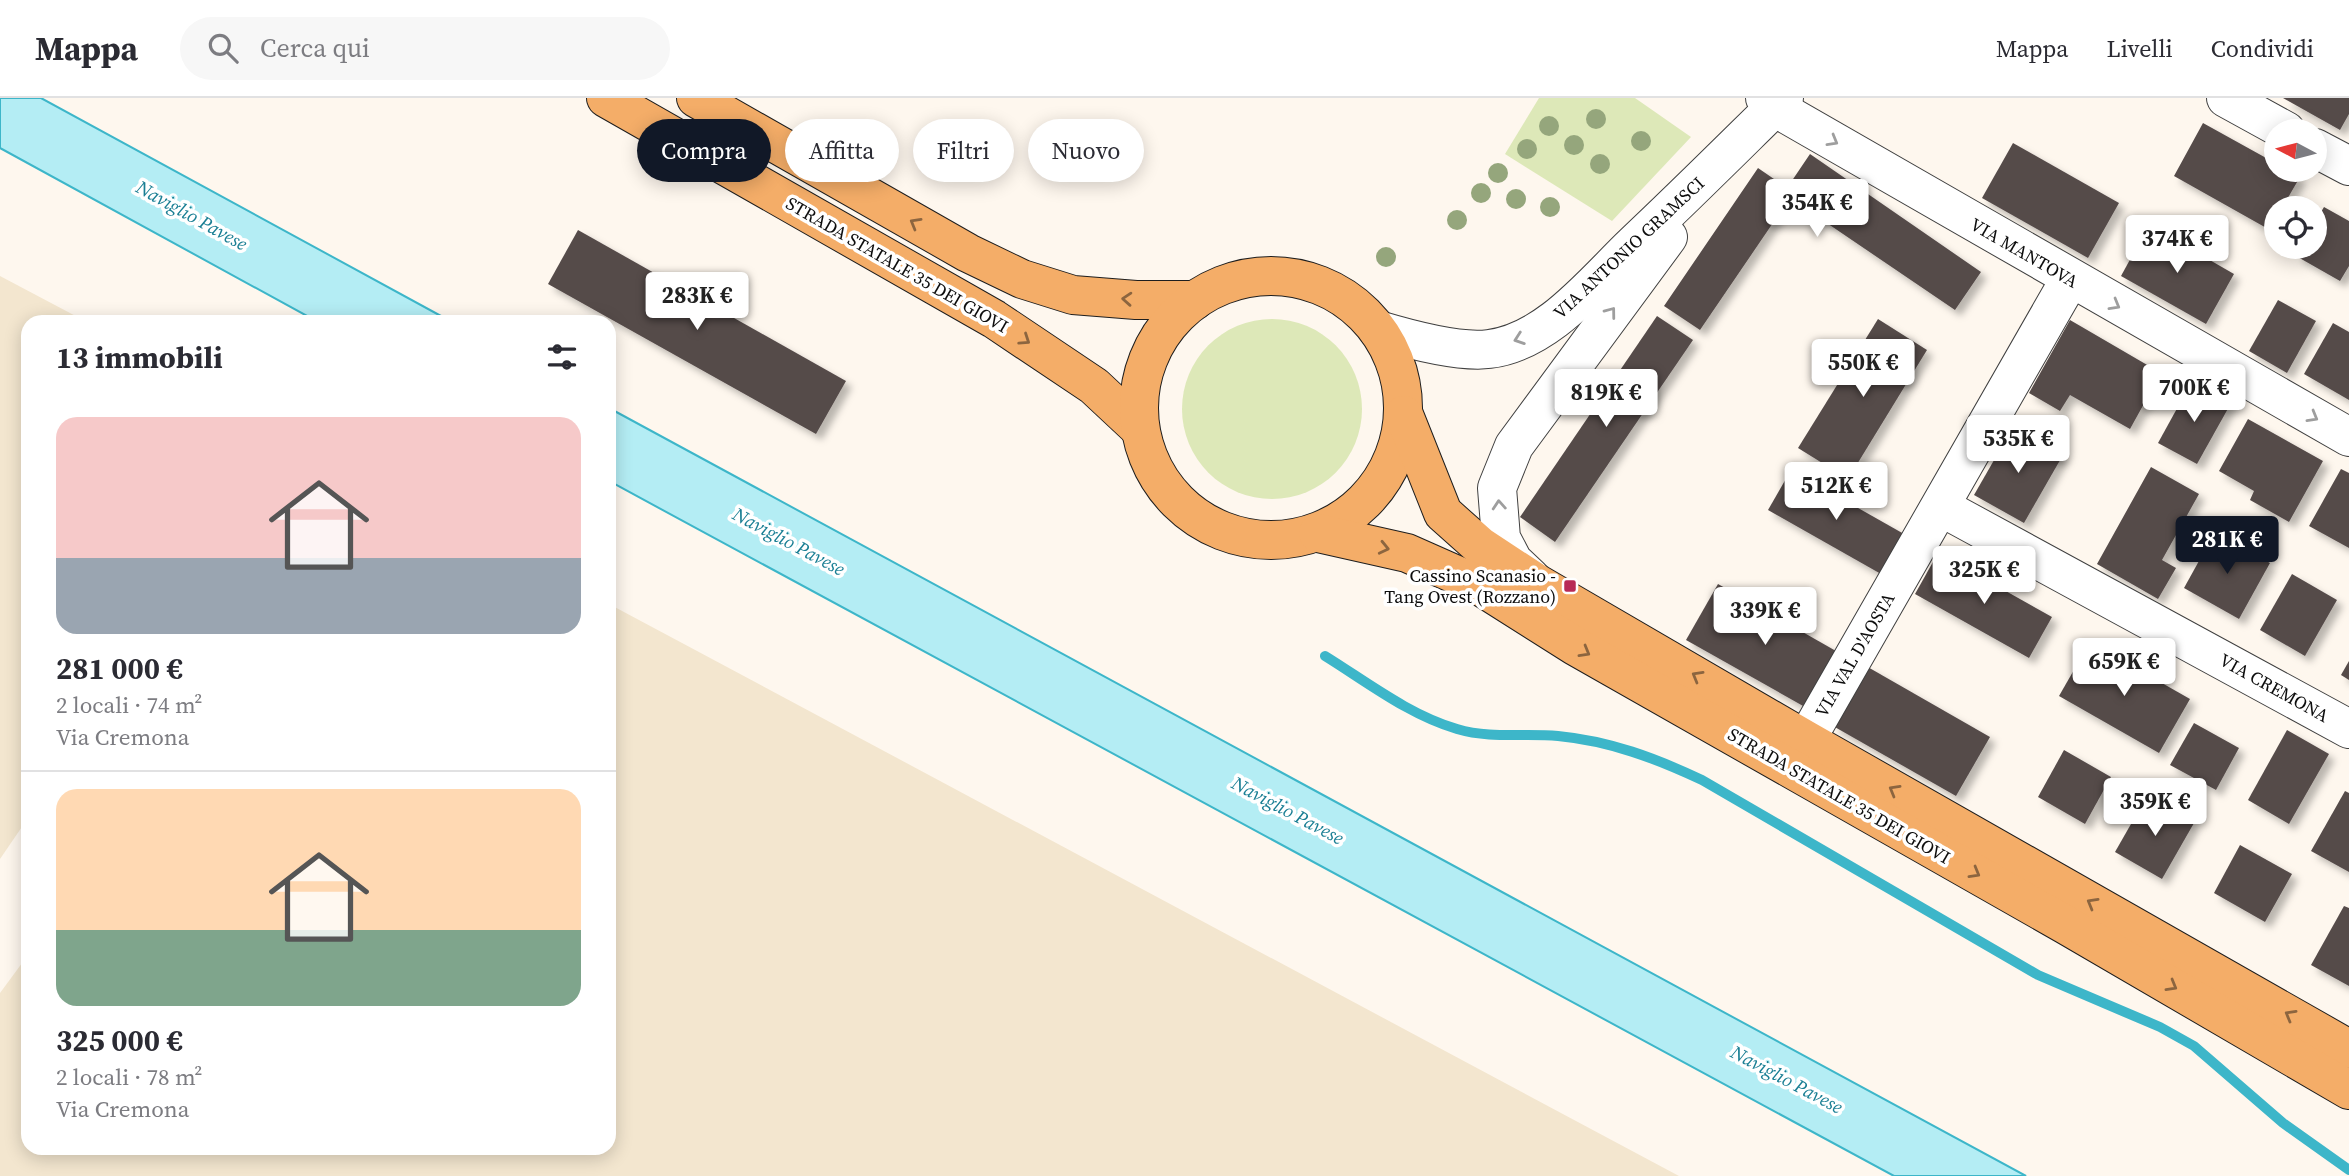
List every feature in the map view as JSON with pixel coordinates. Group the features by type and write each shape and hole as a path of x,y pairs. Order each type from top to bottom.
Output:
{"main road":[{"name":"STRADA STATALE 35 DEI GIOVI","path":"606,98 994,319 1094,386 1139,429"},
{"path":"696,98 968,253 1023,279 1073,295 1136,300 1195,300"},
{"path":"1272,276 1313,282 1350,301 1378,330 1398,370 1404,415 1396,452 1378,486 1351,514 1318,533 1271,541 1224,533 1184,510 1155,473 1139,429 1139,392 1149,356 1168,325 1195,300 1231,282 1272,276"},
{"name":"STRADA STATALE 35 DEI GIOVI","path":"1404,415 1443,513 1480,545 1538,584 2349,1049"},
{"name":"STRADA STATALE 35 DEI GIOVI","path":"1318,533 1407,553 1477,584 1575,646 2054,918 2349,1090"}],"street":[{"path":"2226,98 2264,119"},
{"name":"VIA ANTONIO GRAMSCI","path":"1378,330 1419,342 1489,349 1531,335 1573,303 1717,166 1774,101"},
{"name":"VIA MANTOVA","path":"1774,101 2070,279 2349,437"},
{"path":"2328,155 2349,166"},
{"name":"VIA ANTONIO GRAMSCI","path":"1538,584 1513,561 1501,538 1497,488 1514,446 1717,166"},
{"name":"VIA VAL D'AOSTA","path":"1806,740 2070,279"},
{"name":"VIA CREMONA","path":"1941,507 2349,729"}],"shaded area":[{"path":"0,276 74,315 21,315 21,828 0,859"},
{"path":"616,608 1679,1176 0,1176 0,993 21,964 21,1155 616,1155"}],"green space":[{"path":"1539,98 1635,98 1691,137 1612,221 1505,154"},
{"path":"1272,319 1306,326 1336,345 1355,375 1362,409 1355,443 1336,473 1306,492 1272,499 1238,492 1208,473 1189,443 1182,409 1189,375 1208,345 1238,326"}],"water":[{"name":"Naviglio Pavese","path":"0,98 41,98 439,315 305,315 0,148"},
{"name":"Naviglio Pavese","path":"616,412 2026,1176 1894,1176 616,485"}],"building":[{"path":"2283,98 2349,98 2349,114 2340,130 2328,123 2328,119 2320,119"},
{"path":"2203,123 2264,157 2264,182 2297,182 2289,196 2264,196 2264,227 2174,176"},
{"path":"2013,143 2119,203 2088,258 1982,198"},
{"path":"1810,154 1981,272 1955,310 1790,198 1700,330 1664,306 1758,168 1787,188"},
{"path":"2327,209 2349,221 2349,266 2340,281 2301,259 2327,259"},
{"path":"2149,225 2234,274 2206,324 2121,276"},
{"path":"578,230 846,381 816,434 616,322 616,315 603,315 548,284"},
{"path":"2278,300 2316,321 2287,373 2249,351"},
{"path":"1657,316 1693,340 1555,542 1520,517"},
{"path":"1878,319 1927,350 1848,479 1798,448"},
{"path":"2070,320 2161,373 2130,429 2070,395 2060,411 2029,393"},
{"path":"2333,323 2349,332 2349,400 2304,374"},
{"path":"2191,383 2230,405 2197,464 2158,443"},
{"path":"2248,419 2323,461 2289,522 2250,500 2254,491 2219,471"},
{"path":"2013,427 2063,455 2024,523 1974,495"},
{"path":"2151,467 2199,494 2162,560 2176,568 2158,599 2097,564"},
{"path":"2341,469 2349,473 2349,548 2309,526"},
{"path":"1791,470 1904,534 1881,574 1768,510"},
{"path":"2215,532 2270,563 2239,619 2184,588"},
{"path":"1938,553 2052,617 2029,658 1915,594"},
{"path":"2292,574 2337,600 2305,656 2260,630"},
{"path":"1718,584 1843,655 1812,711 1686,640"},
{"path":"2090,642 2190,699 2159,753 2059,696"},
{"path":"2349,661 2349,680 2341,675"},
{"path":"1866,666 1990,737 1956,796 1833,726"},
{"path":"2194,723 2239,748 2216,790 2170,765"},
{"path":"2287,730 2329,754 2289,824 2248,800"},
{"path":"2064,750 2111,777 2085,824 2038,797"},
{"path":"2345,791 2349,793 2349,872 2311,851"},
{"path":"2147,796 2194,823 2162,879 2115,852"},
{"path":"2240,845 2292,874 2265,922 2214,893"},
{"path":"2344,906 2349,908 2349,986 2311,965"}],"waterway":[{"path":"1325,656 1405,707 1457,729 1495,735 1577,738 1614,746 1702,780 2038,975 2160,1027 2194,1046 2283,1123 2349,1170"}],"place":[{"name":"Cassino Scanasio - Tang Ovest (Rozzano)","path":"1570,586"}]}
